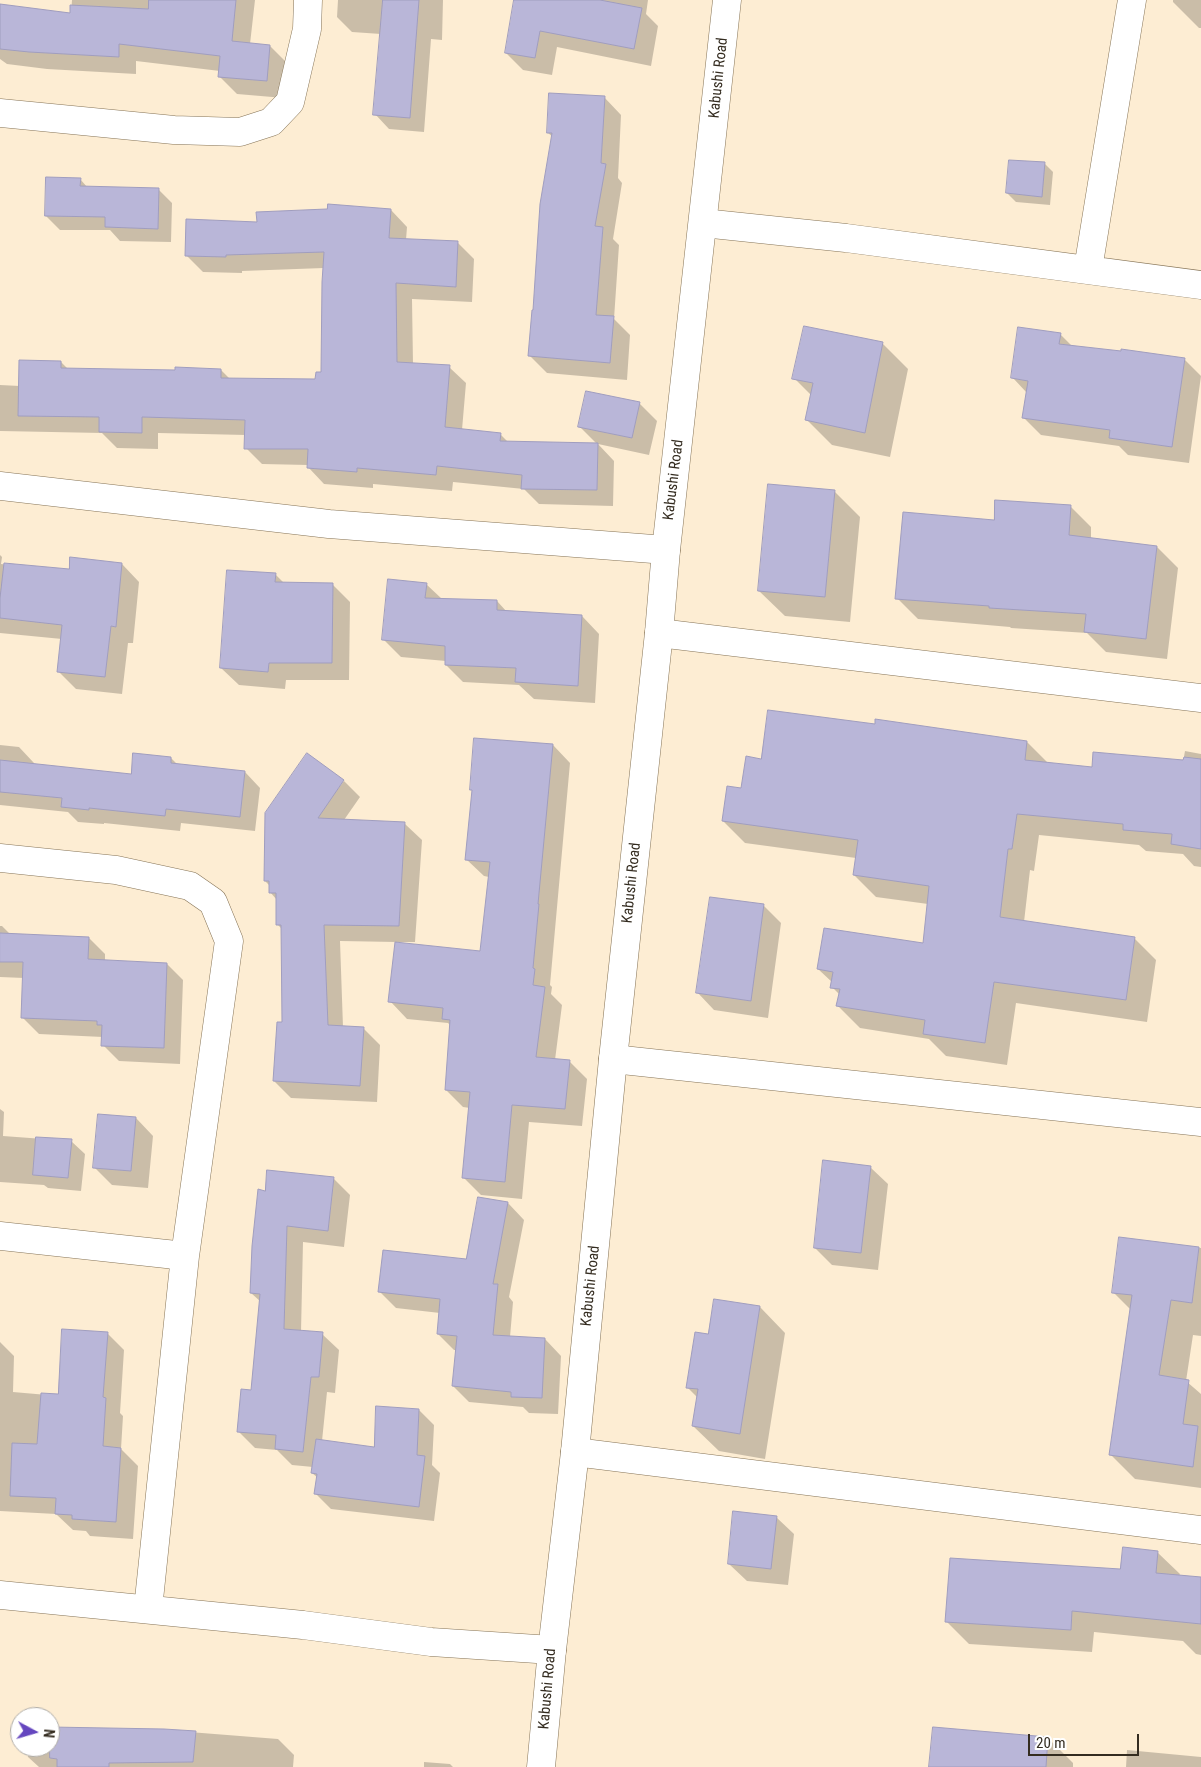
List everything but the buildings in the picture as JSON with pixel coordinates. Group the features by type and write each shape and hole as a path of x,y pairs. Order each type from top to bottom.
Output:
{"street":[{"path":"0,113 174,130 240,132 271,122 290,102 307,29 308,0"},
{"name":"Kabushi Road","path":"541,1767 552,1650 575,1452 613,1059 660,633 666,550 727,0"},
{"path":"1088,269 1132,0"},
{"path":"703,224 846,238 1201,285"},
{"path":"0,486 328,524 666,550"},
{"path":"660,633 1201,698"},
{"path":"0,858 116,870 190,886 213,902 228,941 186,1256 148,1609"},
{"path":"613,1059 1201,1122"},
{"path":"0,1236 186,1256"},
{"path":"575,1452 1201,1530"},
{"path":"0,1595 148,1609 431,1642 552,1650"}]}
